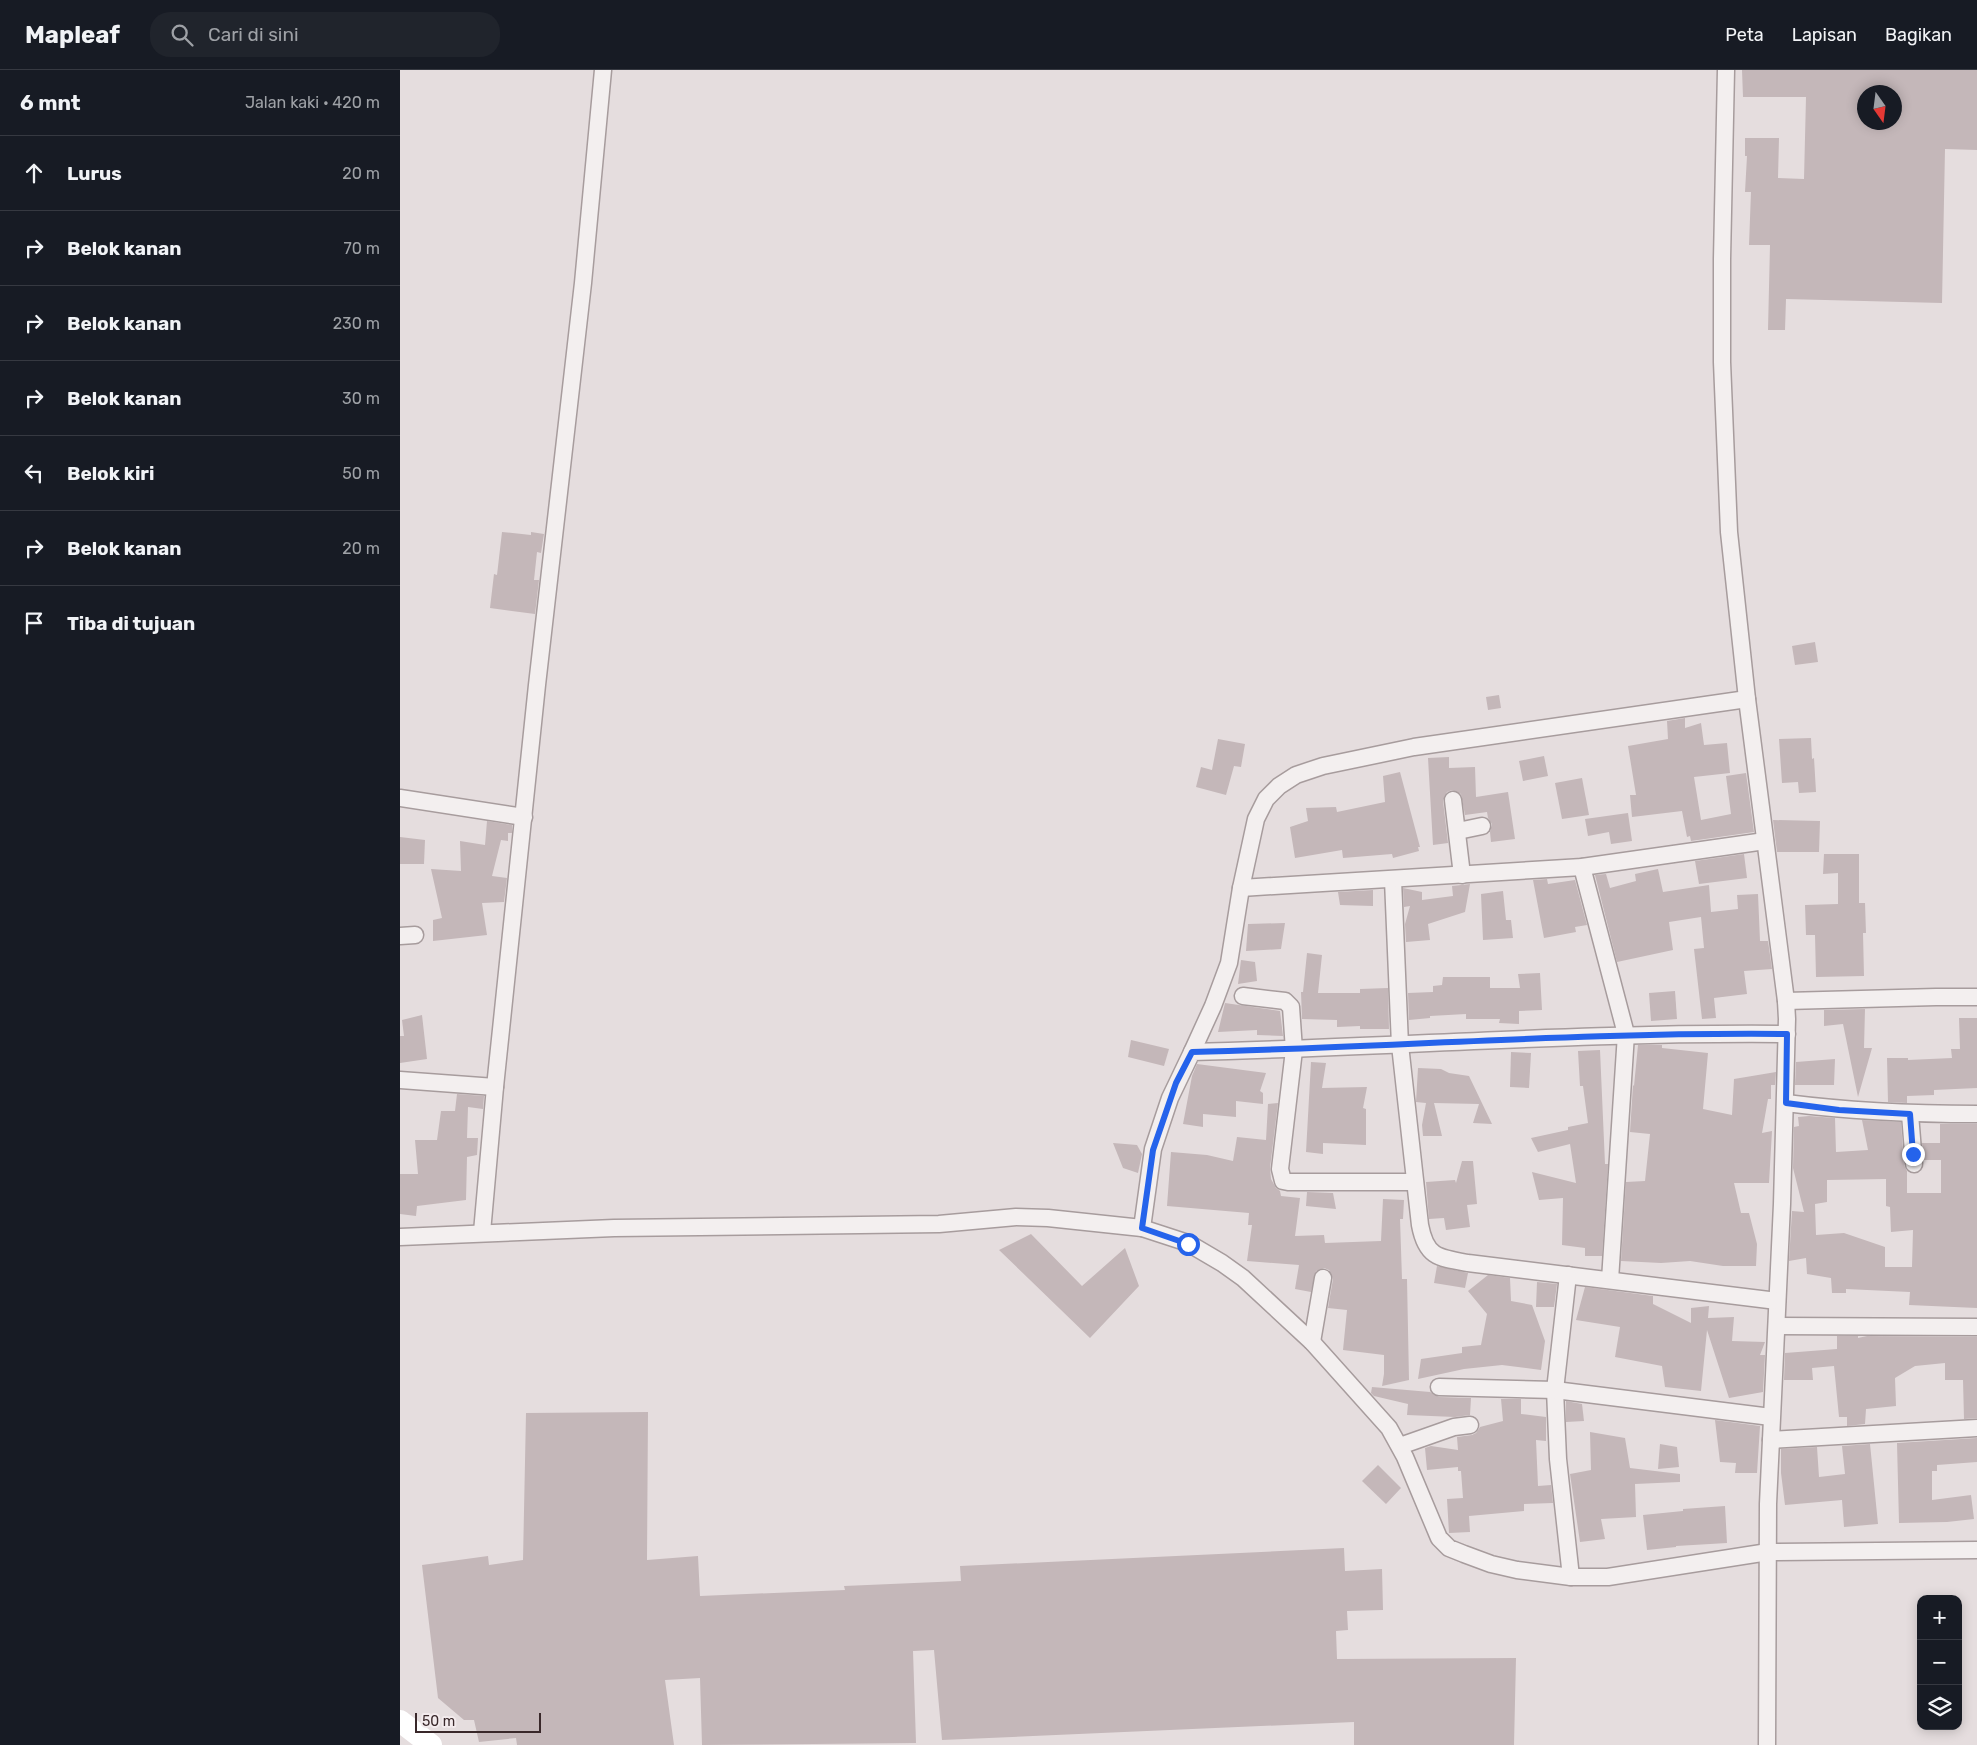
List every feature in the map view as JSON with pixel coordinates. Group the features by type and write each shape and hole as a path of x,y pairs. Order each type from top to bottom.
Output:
{"main road":[{"path":"400,1721 431,1745"}],"street":[{"path":"482,1232 537,685 582,293 603,70"},
{"path":"1726,70 1722,362 1729,532 1747,699 1786,1001 1787,1034 1777,1326 1771,1418 1767,1745"},
{"path":"1142,1228 1153,1150 1176,1083 1214,1006 1229,963 1241,888 1256,820 1266,799 1279,786 1296,775 1323,766 1447,741 1747,699"},
{"path":"400,798 524,817"},
{"path":"1453,800 1462,875"},
{"path":"1458,831 1482,826"},
{"path":"1241,888 1582,867 1765,842"},
{"path":"1582,867 1626,1034 1610,1280"},
{"path":"1393,880 1400,1045 1415,1182 1423,1240 1428,1250 1440,1257 1468,1263 1777,1301"},
{"path":"1243,996 1288,1002 1291,1007 1294,1050 1280,1169 1283,1181 1415,1182"},
{"path":"1786,1001 1936,996 1977,997"},
{"path":"1192,1052 1294,1050 1626,1034 1787,1034"},
{"path":"400,1080 495,1088"},
{"path":"1786,1103 1839,1110 1910,1114 1977,1114"},
{"path":"1910,1114 1914,1164"},
{"path":"400,1237 482,1232 614,1228 939,1224 1016,1217 1048,1218 1142,1228 1188,1244 1222,1264 1249,1284 1312,1342 1390,1428 1413,1474 1432,1526 1438,1538 1449,1548 1491,1564 1517,1570 1571,1576 1608,1577 1768,1552 1977,1550"},
{"path":"1568,1275 1555,1390 1558,1459 1571,1576"},
{"path":"1312,1342 1323,1278"},
{"path":"1777,1326 1977,1327"},
{"path":"1440,1387 1555,1390 1771,1418"},
{"path":"1400,1446 1454,1427 1470,1425"},
{"path":"1771,1440 1977,1428"}],"building":[{"path":"1742,70 1977,70 1977,150 1945,149 1942,303 1786,299 1785,330 1768,330 1770,245 1749,245 1751,192 1745,192 1747,156 1745,156 1745,138 1779,138 1778,178 1804,179 1806,97 1743,97"},
{"path":"502,532 531,535 531,532 544,534 541,553 537,552 534,580 539,580 535,614 490,608 494,574 497,575"},
{"path":"1815,642 1818,662 1795,665 1792,646"},
{"path":"1499,695 1501,708 1488,710 1486,697"},
{"path":"1685,718 1685,728 1701,723 1704,745 1727,743 1730,773 1694,777 1701,820 1731,814 1726,776 1746,773 1754,832 1691,841 1690,836 1687,837 1682,811 1632,817 1630,795 1636,795 1628,746 1668,739 1667,721"},
{"path":"1811,738 1816,792 1799,793 1798,782 1782,783 1779,739"},
{"path":"1218,739 1245,744 1241,767 1234,766 1226,795 1196,787 1201,767 1212,770"},
{"path":"1544,756 1548,776 1523,781 1519,761"},
{"path":"1449,757 1449,768 1475,767 1476,797 1508,792 1515,839 1491,842 1490,832 1492,824 1487,812 1465,815 1461,794 1452,790 1447,792 1443,801 1448,843 1433,845 1428,758"},
{"path":"1400,772 1420,847 1418,847 1419,851 1393,858 1392,854 1343,858 1342,850 1295,858 1290,827 1308,821 1306,808 1336,807 1337,812 1385,802 1383,776"},
{"path":"1582,778 1589,815 1562,819 1555,783"},
{"path":"1628,813 1632,841 1611,844 1609,832 1588,836 1585,819"},
{"path":"1773,820 1820,821 1819,852 1777,852"},
{"path":"487,821 512,825 512,833 508,833 508,841 501,840 492,876 507,878 504,902 482,903 487,935 433,941 433,920 442,918 431,869 461,871 460,841 485,845"},
{"path":"400,837 425,840 424,864 400,864"},
{"path":"1744,854 1747,878 1699,884 1695,861"},
{"path":"1824,854 1859,854 1859,903 1865,903 1866,933 1863,933 1864,976 1816,977 1815,935 1806,935 1805,905 1838,904 1838,873 1823,874"},
{"path":"1658,869 1663,892 1709,885 1711,912 1738,909 1737,895 1758,894 1760,941 1768,941 1772,969 1744,971 1747,994 1714,998 1716,1018 1702,1019 1694,949 1704,948 1701,917 1669,922 1673,950 1617,962 1595,875 1606,874 1610,888 1636,881 1635,874"},
{"path":"1547,879 1548,884 1575,880 1587,925 1575,927 1576,932 1544,938 1533,880"},
{"path":"1470,884 1465,912 1428,924 1430,940 1406,942 1405,924 1410,906 1404,907 1403,888 1422,892 1422,900 1453,896 1452,886"},
{"path":"1373,890 1373,906 1340,905 1338,892"},
{"path":"1503,891 1506,920 1511,920 1513,938 1483,940 1481,894"},
{"path":"1285,923 1281,949 1246,951 1248,924"},
{"path":"1307,953 1322,955 1318,993 1360,993 1360,989 1388,988 1389,1029 1360,1029 1360,1026 1337,1027 1337,1020 1302,1019 1301,992 1303,992"},
{"path":"1241,960 1255,962 1257,981 1238,984"},
{"path":"1540,973 1542,1010 1519,1011 1519,1024 1499,1023 1500,1019 1466,1019 1466,1014 1430,1016 1430,1018 1409,1020 1408,993 1433,992 1433,986 1442,985 1443,977 1490,977 1490,988 1520,988 1518,974"},
{"path":"1675,991 1677,1019 1651,1021 1649,993"},
{"path":"1225,1003 1280,1011 1283,1036 1257,1035 1257,1030 1218,1032"},
{"path":"1865,1009 1864,1048 1872,1048 1858,1097 1843,1024 1824,1026 1824,1010"},
{"path":"422,1015 427,1059 400,1063 400,1036 404,1036 402,1020"},
{"path":"1959,1018 1977,1018 1977,1088 1934,1090 1934,1095 1907,1096 1907,1103 1888,1102 1887,1058 1908,1058 1908,1060 1952,1058 1951,1049 1960,1049"},
{"path":"1131,1040 1169,1049 1164,1066 1128,1057"},
{"path":"1638,1045 1662,1045 1662,1048 1708,1053 1703,1109 1732,1115 1734,1079 1776,1072 1775,1085 1771,1085 1771,1099 1768,1099 1762,1133 1772,1131 1769,1183 1734,1183 1741,1213 1749,1213 1757,1244 1756,1266 1723,1266 1690,1261 1661,1263 1621,1261 1626,1182 1645,1181 1650,1134 1630,1132"},
{"path":"1600,1050 1605,1164 1608,1164 1602,1256 1585,1256 1585,1248 1562,1245 1563,1198 1539,1200 1532,1172 1576,1183 1570,1144 1538,1152 1531,1138 1568,1130 1568,1127 1588,1123 1583,1086 1580,1086 1578,1051"},
{"path":"1511,1052 1531,1053 1529,1088 1510,1087"},
{"path":"1835,1059 1834,1085 1795,1085 1796,1062"},
{"path":"1311,1062 1326,1063 1322,1088 1367,1087 1363,1108 1366,1109 1366,1145 1323,1143 1323,1154 1306,1152"},
{"path":"1197,1064 1266,1073 1260,1091 1263,1093 1263,1104 1236,1101 1236,1117 1203,1114 1203,1127 1183,1124 1192,1076"},
{"path":"1418,1068 1441,1069 1449,1073 1469,1076 1492,1124 1473,1123 1479,1104 1434,1103 1442,1136 1423,1136 1422,1125 1426,1103 1416,1102"},
{"path":"457,1094 484,1096 483,1109 468,1107 467,1138 478,1138 477,1155 467,1157 466,1200 417,1206 416,1216 400,1214 400,1174 418,1174 415,1140 437,1140 441,1111 455,1111"},
{"path":"1278,1103 1270,1168 1271,1179 1280,1191 1281,1196 1300,1198 1295,1236 1324,1235 1325,1243 1381,1241 1383,1199 1404,1200 1403,1219 1400,1219 1402,1279 1407,1279 1409,1380 1382,1386 1384,1355 1343,1350 1347,1310 1328,1308 1333,1279 1329,1270 1324,1268 1316,1271 1311,1292 1295,1289 1299,1265 1247,1261 1252,1225 1248,1225 1249,1213 1167,1206 1171,1152 1207,1155 1233,1161 1237,1137 1266,1140 1268,1104"},
{"path":"1798,1117 1835,1118 1836,1152 1868,1150 1862,1120 1901,1122 1904,1165 1907,1171 1907,1193 1941,1193 1941,1160 1924,1160 1922,1143 1940,1143 1940,1124 1977,1124 1977,1308 1909,1305 1910,1292 1846,1289 1846,1293 1832,1293 1831,1278 1807,1274 1806,1258 1789,1261 1792,1211 1804,1212 1793,1168 1794,1127 1799,1126","holes":["1886,1179 1886,1206 1890,1207 1891,1232 1913,1230 1912,1267 1885,1267 1885,1247 1844,1233 1816,1235 1815,1204 1827,1202 1827,1180"]},
{"path":"1113,1143 1137,1145 1142,1154 1138,1173 1123,1168"},
{"path":"1462,1161 1473,1161 1477,1204 1467,1205 1470,1227 1446,1230 1444,1218 1429,1219 1426,1182 1455,1180 1456,1183"},
{"path":"1307,1192 1333,1193 1336,1209 1306,1206"},
{"path":"1031,1234 1082,1286 1125,1248 1139,1286 1090,1338 999,1250"},
{"path":"1437,1266 1468,1273 1465,1288 1434,1283"},
{"path":"1488,1275 1510,1278 1511,1301 1532,1305 1545,1341 1541,1370 1502,1365 1464,1369 1418,1379 1421,1359 1462,1353 1462,1347 1481,1345 1487,1314 1468,1291"},
{"path":"1537,1282 1557,1284 1554,1307 1536,1307"},
{"path":"1585,1287 1653,1296 1653,1304 1691,1323 1691,1308 1709,1306 1708,1318 1734,1317 1732,1341 1765,1342 1760,1355 1765,1355 1763,1392 1729,1398 1707,1330 1701,1391 1665,1387 1662,1366 1615,1357 1620,1327 1576,1320"},
{"path":"1837,1336 1858,1336 1858,1338 1867,1336 1977,1337 1977,1418 1964,1419 1963,1380 1945,1380 1945,1363 1915,1366 1895,1378 1896,1406 1866,1409 1865,1424 1847,1426 1847,1417 1839,1417 1834,1366 1812,1368 1813,1380 1784,1380 1785,1353 1837,1349"},
{"path":"1372,1387 1430,1392 1439,1397 1471,1398 1470,1415 1455,1417 1407,1415 1408,1404 1374,1396 1371,1393"},
{"path":"1501,1399 1521,1399 1521,1414 1546,1417 1546,1441 1536,1440 1538,1486 1551,1485 1553,1503 1524,1504 1524,1511 1469,1516 1470,1532 1449,1533 1447,1499 1463,1498 1461,1471 1458,1471 1458,1467 1427,1470 1425,1448 1431,1446 1458,1450 1457,1437 1472,1435 1480,1427 1503,1421"},
{"path":"1566,1401 1582,1404 1584,1421 1566,1422"},
{"path":"648,1412 647,1560 698,1556 700,1596 845,1590 844,1586 961,1581 960,1566 1344,1548 1345,1571 1382,1569 1383,1610 1347,1611 1348,1630 1336,1631 1337,1659 1516,1658 1514,1745 1354,1745 1354,1722 942,1740 934,1650 913,1651 916,1743 702,1745 700,1678 665,1680 674,1745 517,1745 516,1738 479,1742 474,1720 464,1720 438,1698 422,1565 488,1556 489,1565 523,1560 526,1413"},
{"path":"1715,1420 1760,1426 1757,1473 1735,1473 1736,1463 1720,1462"},
{"path":"1590,1432 1625,1438 1630,1468 1680,1474 1680,1482 1635,1484 1636,1517 1601,1519 1605,1539 1580,1542 1570,1474 1591,1470"},
{"path":"1977,1438 1977,1462 1937,1465 1937,1471 1932,1471 1932,1500 1971,1495 1974,1519 1947,1522 1899,1523 1897,1443"},
{"path":"1660,1444 1677,1447 1679,1467 1658,1469"},
{"path":"1870,1444 1878,1524 1844,1527 1842,1500 1785,1505 1781,1473 1781,1449 1817,1447 1819,1477 1845,1474 1842,1446"},
{"path":"1378,1465 1401,1488 1386,1504 1362,1481"},
{"path":"1725,1506 1727,1543 1647,1550 1643,1515 1683,1511 1683,1509"}],"route":[{"path":"1188,1244 1142,1228 1153,1150 1170,1098 1192,1052 1294,1050 1626,1034 1787,1034 1786,1103 1839,1110 1910,1114 1913,1154"}]}
